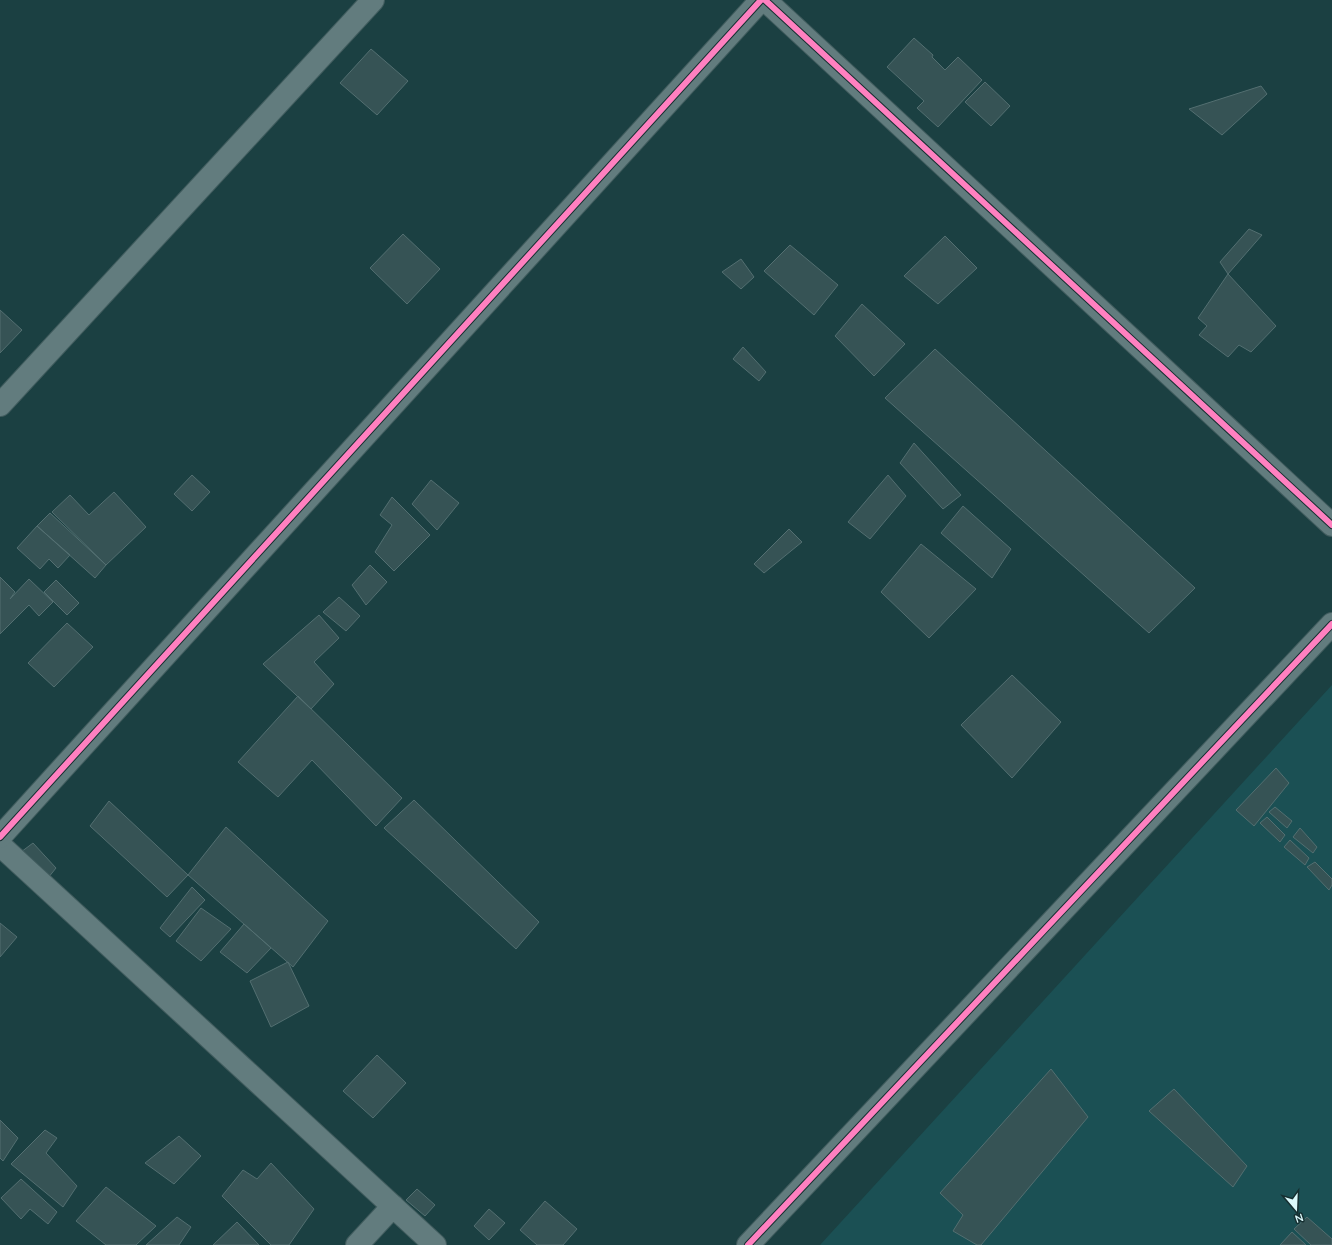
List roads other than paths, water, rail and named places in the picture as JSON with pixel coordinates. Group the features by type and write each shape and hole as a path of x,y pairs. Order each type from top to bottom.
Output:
{"street":[{"path":"0,405 373,0"},
{"path":"0,837 761,0"},
{"path":"765,0 1332,525"},
{"path":"748,1245 1332,624"},
{"path":"0,845 435,1245"},
{"path":"357,1245 393,1206"}]}
